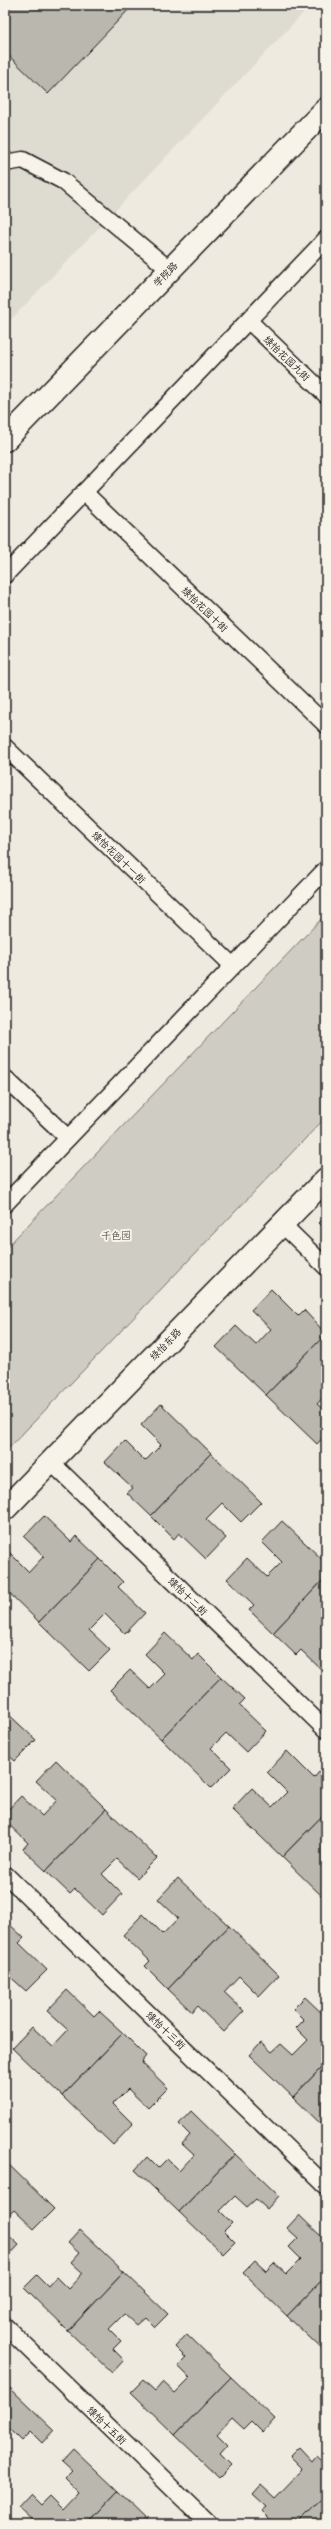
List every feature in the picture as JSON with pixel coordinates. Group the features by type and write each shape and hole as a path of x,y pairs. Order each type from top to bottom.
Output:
{"street":[{"name":"学院路","path":"5,440 326,109"},
{"name":"绿怡东路","path":"5,1509 326,1179"}],"lane":[{"path":"5,163 23,160 63,182 170,270"},
{"path":"5,575 326,240"},
{"name":"绿怡花园九街","path":"249,321 326,395"},
{"name":"绿怡花园十街","path":"84,492 326,725"},
{"name":"绿怡花园十一街","path":"5,748 233,966"},
{"path":"5,1204 326,869"},
{"path":"5,1078 68,1138"},
{"path":"282,1224 326,1267"},
{"name":"绿怡十二街","path":"50,1462 326,1730"},
{"name":"绿怡十三街","path":"5,1874 326,2186"},
{"name":"绿怡十五街","path":"5,2326 209,2524"}],"shaded area":[{"path":"5,5 311,5 5,326"}],"green space":[{"name":"千色园","path":"326,914 326,1117 5,1452 5,1249"}],"building":[{"path":"5,5 133,5 48,94 5,52"},
{"path":"326,1216 326,1230 319,1223"},
{"path":"271,1289 298,1316 304,1310 326,1334 266,1395 216,1347 236,1326 256,1345 271,1329 251,1310"},
{"path":"326,1334 326,1394 317,1404 326,1412 326,1434 317,1444 266,1395"},
{"path":"161,1404 211,1453 151,1516 127,1493 133,1488 105,1462 125,1441 145,1461 161,1445 141,1425"},
{"path":"211,1453 261,1502 241,1522 222,1503 206,1519 226,1538 206,1559 179,1533 174,1539 151,1516"},
{"path":"44,1516 71,1542 76,1536 100,1559 39,1622 5,1589 5,1556 9,1552 29,1572 44,1556 24,1537"},
{"path":"282,1521 326,1563 326,1577 273,1633 249,1610 254,1605 227,1579 247,1558 267,1577 282,1562 262,1542"},
{"path":"100,1559 123,1582 118,1587 145,1613 125,1634 105,1614 89,1630 110,1650 89,1671 39,1622"},
{"path":"326,1577 326,1674 301,1650 296,1655 273,1633"},
{"path":"165,1633 193,1660 198,1654 221,1677 161,1739 110,1690 130,1670 150,1689 165,1674 145,1654"},
{"path":"221,1677 245,1699 239,1705 266,1731 246,1752 226,1733 211,1748 231,1768 211,1788 161,1739"},
{"path":"5,1711 36,1740 15,1761 5,1752"},
{"path":"287,1751 314,1778 319,1772 326,1779 326,1812 282,1857 232,1809 252,1788 272,1807 287,1792 267,1772"},
{"path":"56,1760 106,1809 46,1871 23,1849 28,1843 5,1821 5,1813 21,1796 42,1816 57,1800 36,1781"},
{"path":"106,1809 157,1858 137,1878 117,1859 102,1874 122,1894 102,1915 75,1889 70,1894 46,1871"},
{"path":"326,1812 326,1900 282,1857"},
{"path":"178,1878 229,1926 168,1989 145,1966 150,1961 123,1935 143,1914 163,1934 178,1918 158,1899"},
{"path":"5,1920 24,1938 19,1943 47,1970 26,1991 5,1972"},
{"path":"229,1926 279,1975 259,1996 239,1976 224,1992 244,2011 224,2032 197,2006 192,2012 168,1989"},
{"path":"67,1990 94,2016 99,2011 123,2033 62,2096 12,2048 32,2027 53,2046 68,2030 47,2011"},
{"path":"305,1997 326,2017 326,2063 293,2097 249,2055 261,2042 272,2052 281,2044 293,2055 308,2040 296,2028 304,2020 293,2009"},
{"path":"123,2033 146,2056 141,2062 168,2088 148,2108 128,2089 113,2104 133,2124 113,2145 62,2096"},
{"path":"326,2063 326,2129 293,2097"},
{"path":"191,2111 235,2154 179,2212 135,2170 147,2157 158,2168 167,2159 179,2171 194,2155 182,2144 190,2135 179,2124"},
{"path":"235,2154 279,2196 267,2209 256,2199 247,2207 235,2196 220,2211 232,2223 224,2231 235,2242 223,2254 179,2212"},
{"path":"5,2161 54,2209 34,2229 14,2210 5,2219"},
{"path":"299,2215 326,2241 326,2276 287,2316 243,2273 255,2261 266,2271 274,2263 286,2274 301,2259 289,2247 298,2238 287,2228"},
{"path":"80,2230 124,2272 68,2331 24,2288 37,2275 48,2286 56,2277 68,2289 83,2273 71,2262 79,2253 68,2243"},
{"path":"5,2232 19,2245 5,2260"},
{"path":"124,2272 168,2314 155,2327 145,2317 136,2325 124,2314 109,2329 121,2341 113,2349 124,2360 112,2373 68,2331"},
{"path":"326,2276 326,2353 287,2316"},
{"path":"187,2334 231,2377 175,2435 131,2392 143,2380 155,2391 163,2382 175,2393 190,2378 178,2366 186,2358 175,2347"},
{"path":"231,2377 275,2419 263,2432 252,2421 244,2429 232,2418 217,2434 228,2445 220,2454 231,2465 219,2477 175,2435"},
{"path":"10,2388 54,2430 42,2443 31,2432 22,2441 10,2429 5,2435 5,2393"},
{"path":"299,2447 312,2461 316,2456 326,2466 326,2494 296,2524 275,2524 262,2511 267,2507 253,2494 261,2485 275,2498 303,2469 290,2456"},
{"path":"74,2449 118,2491 87,2524 36,2524 18,2507 30,2494 41,2505 50,2496 62,2508 77,2492 65,2480 73,2472 62,2462"},
{"path":"118,2491 152,2524 87,2524"},
{"path":"326,2494 326,2524 296,2524"}]}
